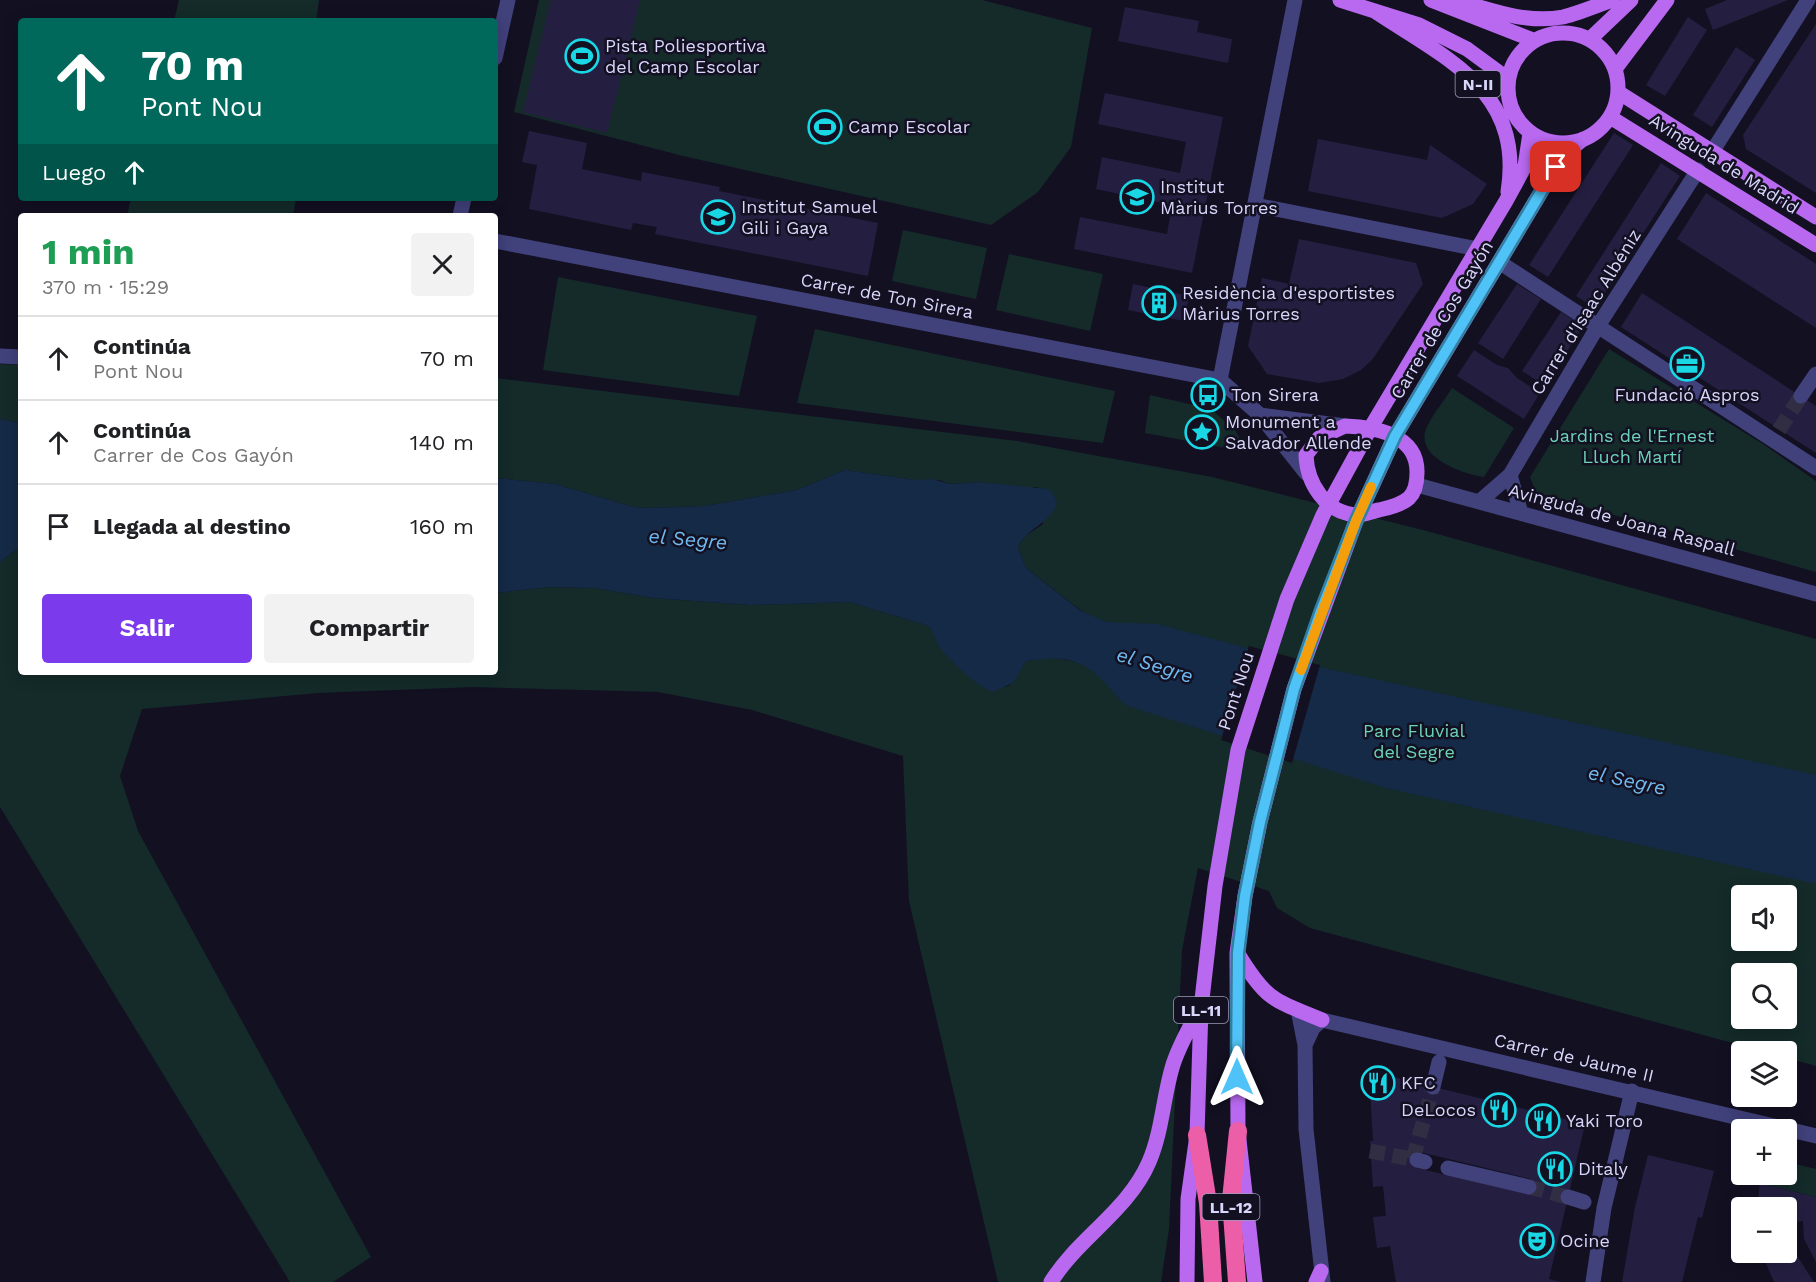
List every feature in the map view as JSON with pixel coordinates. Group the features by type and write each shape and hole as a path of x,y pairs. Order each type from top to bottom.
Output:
{"highway":[{"name":"LL-12","path":"1237,1282 1231,1200 1238,1131"},
{"name":"LL-12","path":"1197,1135 1208,1203 1213,1282"}],"main road":[{"name":"N-II","path":"1340,0 1419,25 1467,49 1508,79"},
{"path":"1432,0 1533,40"},
{"path":"1456,0 1517,17 1536,18 1562,17 1612,0"},
{"path":"1590,39 1631,0"},
{"path":"1615,69 1667,0"},
{"name":"N-II","path":"1376,12 1455,64 1484,90 1494,104 1501,120 1509,153 1510,179 1506,201"},
{"path":"1572,32 1590,39 1605,52 1615,69 1618,92 1610,117 1599,130 1583,140 1565,143 1546,141 1530,133 1516,118 1508,99 1508,79 1516,57 1533,40 1552,33 1572,32"},
{"name":"Avinguda de Madrid","path":"1618,92 1816,217"},
{"name":"Avinguda de Madrid","path":"1610,117 1816,245"},
{"name":"Carrer de Cos Gayón","path":"1326,509 1371,427 1525,166 1530,133"},
{"name":"Carrer de Cos Gayón","path":"1238,953 1245,896 1260,822 1294,689 1358,515 1395,436 1556,167 1570,150 1583,140"},
{"path":"1345,426 1371,427 1395,436 1410,449 1417,467 1417,485 1408,498 1394,506 1358,515 1326,509 1306,472 1306,455 1319,438 1345,426"},
{"name":"Pont Nou","path":"1201,1008 1215,886 1238,750 1287,599 1326,509"},
{"path":"1238,953 1257,985 1276,1002 1322,1020"},
{"name":"LL-11","path":"1238,953 1238,1131 1255,1282"},
{"path":"1051,1282 1104,1225 1139,1181 1149,1162 1171,1070 1180,1044 1201,1008"},
{"name":"LL-11","path":"1187,1282 1188,1199 1197,1135 1201,1008"}],"street":[{"path":"498,45 508,0"},
{"path":"1295,0 1220,380 1260,415 1306,472"},
{"path":"1712,152 1808,0"},
{"name":"Carrer d'Isaac Albéniz","path":"1479,502 1510,475 1598,326 1698,170"},
{"path":"1255,205 1478,249"},
{"name":"Carrer de Ton Sirera","path":"498,242 1220,380"},
{"path":"1499,262 1598,326 1776,435 1816,468"},
{"path":"0,356 18,357"},
{"path":"1801,396 1816,374"},
{"path":"1260,415 1345,426"},
{"path":"1510,475 1521,513"},
{"name":"Avinguda de Joana Raspall","path":"1417,485 1816,594"},
{"path":"1298,1010 1305,1045 1306,1130 1320,1278"},
{"path":"1305,1045 1313,1029 1322,1020"},
{"name":"Carrer de Jaume II","path":"1322,1020 1816,1136"},
{"path":"1432,1087 1439,1062"},
{"path":"1593,1282 1604,1208 1632,1091"},
{"path":"1448,1168 1529,1187"},
{"path":"1568,1197 1584,1202"}],"green space":[{"path":"179,0 319,0 316,18 175,18"},
{"name":"Camp Escolar","path":"539,0 982,0 1092,28 1071,147 1038,192 991,225 683,156 514,112"},
{"path":"130,201 296,201 294,213 128,213"},
{"path":"903,230 987,248 976,299 892,281"},
{"path":"1009,254 1103,274 1090,331 996,310"},
{"path":"558,277 757,316 739,396 543,370"},
{"path":"815,329 1115,391 1103,443 797,403"},
{"name":"Jardins de l'Ernest Lluch Martí","path":"1609,349 1763,444 1816,481 1816,572 1536,493 1530,477"},
{"path":"0,364 18,365 18,422 0,419"},
{"name":"Parc Fluvial del Segre","path":"498,378 1017,441 1212,477 1423,530 1816,639 1816,1066 1797,1061 1797,1041 1731,1043 1310,928 1277,908 1269,891 1198,868 1182,950 1169,1229 1161,1282 998,1282 909,901 903,756 752,710 658,692 474,687 318,693 142,709 120,776 138,831 371,1257 333,1282 290,1282 0,807 0,562 18,548 18,675 498,675 498,593 551,587 595,588 653,598 751,605 849,602 929,626 950,658 988,690 1009,686 1026,661 1051,657 1076,662 1083,612 1026,568 1018,547 1024,537 1043,524 1038,487 1027,489 977,482 950,484 939,480 915,480 845,470 797,490 704,506 633,507 555,484 498,478"},
{"path":"1452,388 1514,428 1484,477 1443,463 1428,448 1425,439 1426,429"},
{"path":"1150,395 1211,409 1235,430 1247,452 1145,433"},
{"path":"1797,1164 1816,1169 1816,1197 1768,1185 1797,1185"}],"water":[{"path":"0,419 18,422 18,548 0,562"},
{"name":"el Segre","path":"845,470 915,480 932,479 950,484 977,482 1047,489 1053,493 1057,504 1049,517 1026,536 1018,547 1026,568 1081,611 1106,622 1157,624 1314,666 1816,775 1816,884 1386,788 1125,705 1093,672 1072,661 1044,659 1026,661 1013,683 993,692 972,679 951,660 940,648 929,626 849,602 751,605 653,598 595,588 551,587 498,593 498,478 555,484 633,507 649,508 704,506 797,490"}],"pier":[{"path":"1249,646 1320,665 1292,763 1221,740"}],"building":[{"name":"Pista Poliesportiva del Camp Escolar","path":"551,0 640,0 607,133 523,112"},
{"path":"1727,0 1788,0 1713,30 1705,9"},
{"path":"1125,7 1199,21 1197,32 1232,39 1228,63 1118,41"},
{"path":"1688,17 1707,30 1665,96 1646,85"},
{"path":"1816,24 1816,193 1746,149 1743,135"},
{"path":"1736,47 1755,60 1712,127 1693,115"},
{"path":"1105,93 1223,117 1192,273 1074,249 1080,217 1167,234 1172,205 1096,189 1102,157 1180,173 1186,142 1098,124"},
{"path":"529,131 587,143 582,169 641,181 642,172 720,187 719,191 878,223 868,276 655,234 657,227 633,223 631,230 529,209 537,165 522,162"},
{"path":"1614,133 1633,145 1548,277 1529,265"},
{"path":"1318,139 1427,160 1430,145 1487,184 1473,204 1442,218 1308,191"},
{"path":"1661,163 1680,176 1595,308 1576,296"},
{"path":"1706,193 1816,264 1816,328 1677,239"},
{"path":"1299,239 1416,263 1423,284 1372,360 1361,370 1343,379 1319,383 1267,374 1248,346 1262,278 1289,284"},
{"name":"Residència d'esportistes Màrius Torres","path":"1133,284 1189,296 1184,321 1128,310"},
{"path":"1517,284 1541,299 1503,359 1478,343"},
{"path":"1642,293 1816,406 1816,453 1621,327"},
{"path":"1561,312 1583,326 1545,386 1522,371"},
{"path":"1474,350 1497,365 1508,368 1517,378 1540,393 1524,419 1457,376"},
{"path":"1369,1071 1585,1124 1549,1279 1561,1282 1396,1282 1390,1246 1377,1248 1373,1217 1386,1216 1383,1186 1373,1187 1370,1141 1373,1141","holes":["1416,1151 1531,1179 1527,1194 1417,1168"]},
{"path":"1648,1155 1714,1171 1702,1218 1698,1217 1682,1282 1622,1282 1635,1207"},
{"path":"1760,1185 1768,1185 1816,1197 1816,1262 1804,1239 1803,1221 1797,1222 1797,1197 1758,1197"},
{"path":"1797,1256 1814,1282 1774,1282 1766,1263 1797,1263"}],"tunnel":[{"path":"1779,430 1801,396"},
{"path":"1413,1159 1433,1087"},
{"path":"1370,1151 1417,1160"},
{"path":"1529,1187 1568,1197"}],"slow traffic":[{"path":"1301,670 1321,611 1371,487"}],"place":[{"name":"Pista Poliesportiva del Camp Escolar","path":"582,56"},
{"name":"Camp Escolar","path":"825,127"},
{"name":"Institut Màrius Torres","path":"1137,197"},
{"name":"Institut Samuel Gili i Gaya","path":"718,217"},
{"name":"Residència d'esportistes Màrius Torres","path":"1159,303"},
{"name":"Fundació Aspros","path":"1687,364"},
{"name":"Ton Sirera","path":"1208,395"},
{"name":"Monument a Salvador Allende","path":"1202,432"},
{"name":"KFC","path":"1378,1083"},
{"name":"DeLocos","path":"1499,1110"},
{"name":"Yaki Toro","path":"1543,1121"},
{"name":"Ditaly","path":"1555,1169"},
{"name":"Ocine","path":"1537,1241"}],"route":[{"path":"1237,1077 1238,953 1245,896 1260,822 1294,689 1321,611 1356,521 1395,436 1556,167"}]}
